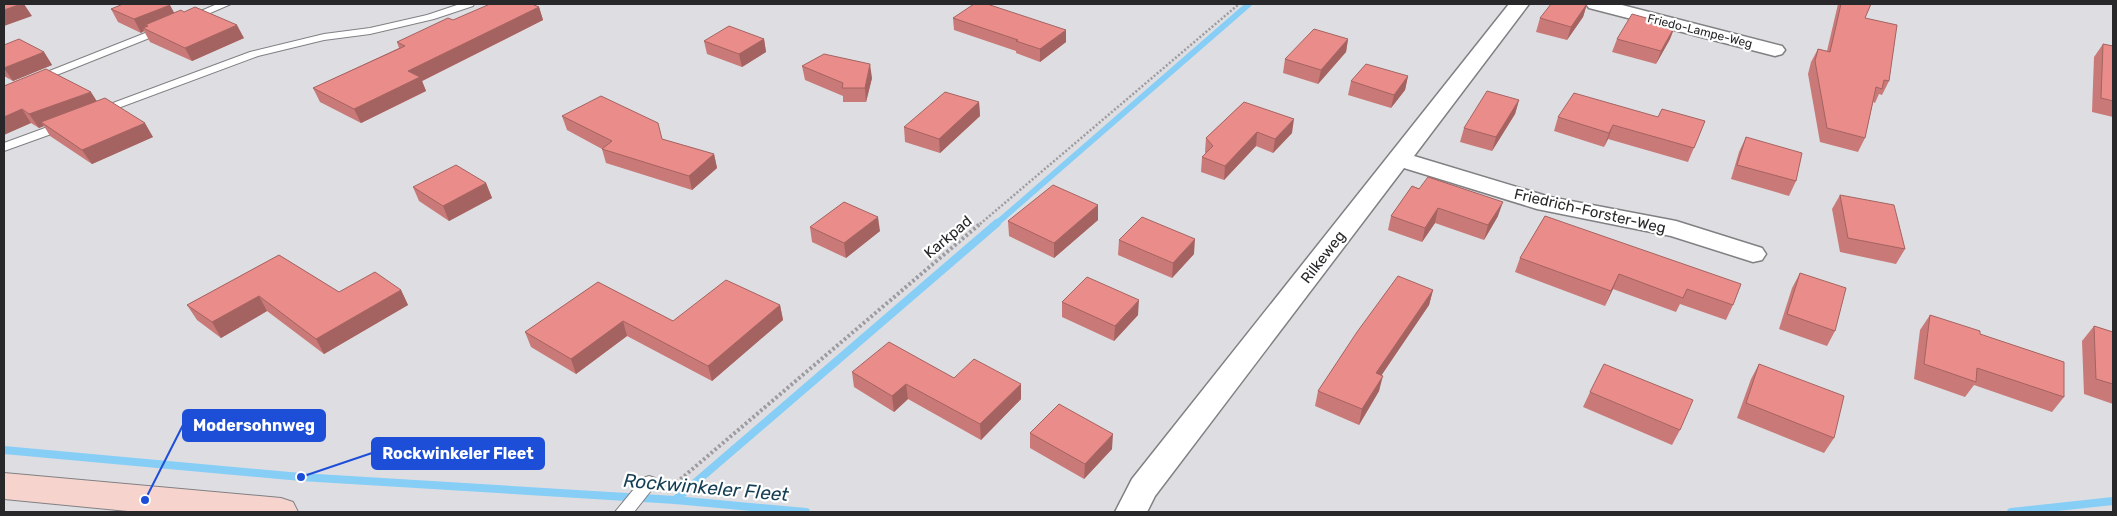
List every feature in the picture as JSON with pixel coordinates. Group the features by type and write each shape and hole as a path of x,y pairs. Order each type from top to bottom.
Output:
{"main road":[{"path":"4,486 209,509 281,512"}],"street":[{"name":"Rilkeweg","path":"1137,500 1518,4"},
{"name":"Friedo-Lampe-Weg","path":"1596,4 1775,50"},
{"name":"Friedrich-Forster-Weg","path":"1399,158 1546,204 1676,229 1753,254"}],"lane":[{"path":"4,93 226,4"},
{"path":"4,147 254,54 324,37 370,31 430,17 470,4"},
{"path":"628,508 649,483"}],"path":[{"name":"Karkpad","path":"670,488 1239,4"}],"building":[{"path":"4,4 21,4 4,10"},
{"path":"123,4 170,5 134,19 111,9"},
{"path":"490,4 532,4 539,7 408,71 420,77 354,109 313,88 405,46 397,42 448,18 453,20"},
{"path":"974,4 987,4 1066,30 1040,49 953,18"},
{"path":"1551,4 1587,4 1571,27 1540,18"},
{"path":"1841,4 1871,4 1865,18 1897,25 1889,81 1884,80 1882,89 1876,87 1865,138 1827,128 1815,61 1818,49 1830,52"},
{"path":"195,7 237,25 185,48 143,28 148,26 145,25 181,10 184,12"},
{"path":"1632,14 1675,26 1661,51 1617,39"},
{"path":"729,26 764,39 739,54 704,41"},
{"path":"1314,29 1348,39 1321,70 1285,59"},
{"path":"19,39 44,52 4,68 4,45"},
{"path":"2103,44 2113,46 2113,101 2101,98"},
{"path":"824,54 870,64 865,88 842,88 843,83 802,66"},
{"path":"1366,64 1408,76 1394,95 1351,81"},
{"path":"46,69 91,92 29,114 22,109 4,117 4,86"},
{"path":"1487,91 1519,100 1496,137 1464,128"},
{"path":"945,92 979,102 939,139 904,127"},
{"path":"1574,93 1658,117 1662,109 1705,121 1694,148 1613,125 1609,133 1558,117"},
{"path":"601,96 658,123 662,139 714,154 689,176 602,149 612,141 562,116"},
{"path":"105,98 145,123 82,150 41,122"},
{"path":"1244,102 1294,119 1275,139 1257,132 1225,166 1202,157 1213,146 1206,138"},
{"path":"1746,137 1802,153 1796,181 1737,165"},
{"path":"456,165 486,183 443,206 413,187"},
{"path":"1428,177 1503,202 1488,225 1438,208 1425,228 1391,216 1412,186 1419,189"},
{"path":"1053,185 1098,205 1054,243 1008,221"},
{"path":"1840,195 1894,205 1905,249 1848,238"},
{"path":"844,202 878,217 844,243 810,227"},
{"path":"1545,216 1741,284 1733,305 1687,289 1683,298 1619,274 1611,291 1520,258"},
{"path":"1142,217 1195,239 1173,263 1119,240"},
{"path":"279,255 339,292 375,272 401,290 316,339 259,296 212,322 187,305"},
{"path":"1800,273 1846,288 1835,331 1787,314"},
{"path":"1398,276 1433,290 1376,373 1383,376 1362,409 1318,391 1357,332"},
{"path":"1087,277 1139,300 1115,326 1062,302"},
{"path":"726,280 780,305 708,366 623,321 571,359 525,332 598,282 673,321"},
{"path":"1930,315 2064,362 2064,397 1977,368 1976,382 1924,364"},
{"path":"2094,326 2113,332 2113,384 2096,379"},
{"path":"889,342 954,378 974,359 1021,384 980,424 906,384 892,396 852,372"},
{"path":"1604,364 1693,400 1680,430 1590,392"},
{"path":"1759,364 1844,396 1834,438 1746,403"},
{"path":"1059,404 1113,434 1085,464 1030,433"}],"waterway":[{"path":"996,224 1249,4"},
{"path":"675,500 997,223"},
{"name":"Rockwinkeler Fleet","path":"4,450 301,477 675,500"},
{"name":"Rockwinkeler Fleet","path":"675,500 806,512"},
{"name":"Rockwinkeler Fleet","path":"2011,512 2113,501"}],"place":[{"name":"Rockwinkeler Fleet","path":"301,477"},
{"name":"Modersohnweg","path":"145,500"}]}
